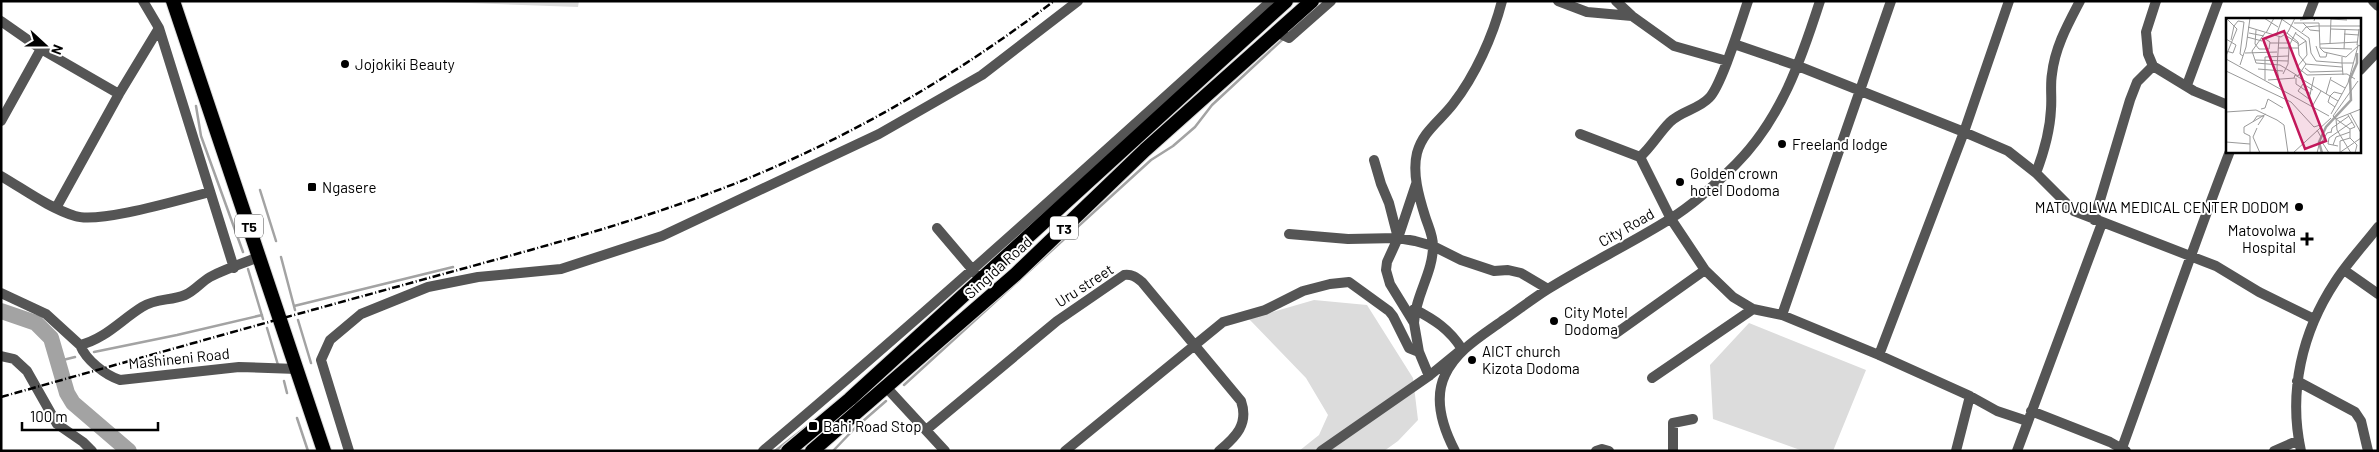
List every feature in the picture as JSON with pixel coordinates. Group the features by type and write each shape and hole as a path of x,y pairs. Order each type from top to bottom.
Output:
{"highway":[{"name":"Singida Road","path":"788,451 850,399 977,275 1286,1"},
{"name":"Singida Road","path":"812,451 1016,274 1146,150 1312,1"},
{"name":"T5","path":"177,3 324,451"}],"street":[{"path":"143,1 159,28 234,268"},
{"path":"349,451 321,360 330,340 361,314 428,287 478,277 561,269 662,236 879,134 982,75 1078,1"},
{"path":"763,451 977,275 1271,1"},
{"path":"1278,33 1289,38 1331,1"},
{"path":"1414,323 1390,284 1386,262 1398,238 1416,184 1417,153 1426,133 1453,104 1483,52 1494,29 1502,1"},
{"path":"1558,1 1587,12 1632,16"},
{"path":"1616,1 1632,16 1674,46 1727,61"},
{"path":"1640,157 1676,117 1708,99 1734,44 1748,1"},
{"name":"City Road","path":"1455,451 1443,427 1440,402 1445,376 1462,349 1548,289 1671,219 1737,164 1753,145 1779,106 1798,66 1820,1"},
{"path":"1782,315 1891,1"},
{"path":"1879,355 1964,132 2010,1"},
{"path":"2036,173 2046,149 2055,58 2065,30 2080,1"},
{"path":"2156,1 2146,32 2148,54 2153,66 2187,86 2226,104"},
{"path":"2187,86 2218,1"},
{"path":"2307,18 2314,1"},
{"path":"2373,1 2378,6"},
{"path":"1,21 41,49 119,94"},
{"path":"56,208 119,94 159,28"},
{"path":"1734,44 1798,66 1964,132 2008,152 2036,173 2069,207 2098,221 2216,266 2259,292 2314,318"},
{"path":"1,121 41,49"},
{"path":"2362,68 2378,51"},
{"path":"2018,451 2098,221 2130,100 2137,82 2153,66"},
{"path":"1580,134 1640,157 1671,219 1705,270 1733,297 1753,309 1782,315 1879,355 1970,396 1997,411 2027,421"},
{"path":"2031,411 2124,449 2180,288 2189,256 2230,152"},
{"path":"1374,160 1380,184 1389,203 1398,238"},
{"path":"1,176 56,208 77,217 93,218 120,214 210,192"},
{"path":"1416,184 1433,246 1430,268 1414,309 1414,323 1419,352 1429,376"},
{"path":"2301,451 2296,404 2297,381 2301,358 2314,318 2344,270 2378,227"},
{"path":"937,228 977,275"},
{"path":"1289,234 1348,239 1398,238 1433,246 1460,260 1494,271 1508,270 1521,273 1548,289"},
{"path":"80,345 93,342 104,336 142,307 159,299 172,300 187,294 209,277 259,257"},
{"path":"1615,334 1705,270"},
{"path":"2344,270 2378,294"},
{"name":"Uru street","path":"926,430 1056,321 1124,275 1135,276 1142,282 1241,401 1243,408 1242,427 1232,440 1219,451"},
{"path":"1065,451 1223,322 1265,310 1303,291 1330,284 1349,282 1394,316 1409,348 1419,352"},
{"name":"Mashineni Road","path":"1,293 46,314 80,345 88,359 110,376 120,380 240,367 297,370"},
{"path":"1321,451 1429,376 1462,349 1454,336 1440,323 1414,309"},
{"path":"1652,378 1753,309"},
{"path":"1,356 21,364 27,370 57,424 83,442 92,451"},
{"path":"2297,381 2355,412 2361,421 2368,451"},
{"path":"886,387 945,451"},
{"path":"1956,451 1970,396"},
{"path":"1672,451 1673,423 1693,419"},
{"path":"2274,451 2299,440"},
{"path":"1596,451 1602,449 1609,451"}],"shaded area":[{"path":"412,1 579,1 578,7"},
{"path":"1314,300 1367,305 1413,378 1418,420 1398,441 1384,451 1299,451 1319,435 1328,415 1306,378 1249,319"},
{"path":"1749,323 1866,370 1833,451 1803,451 1713,419 1710,365"}],"waterway":[{"path":"904,385 1151,160 1173,146 1195,127 1212,105 1283,39"},
{"path":"196,106 201,136 243,252"},
{"path":"260,190 276,241"},
{"path":"281,257 295,310"},
{"path":"294,306 453,267"},
{"path":"248,269 263,319"},
{"path":"1,311 36,323 51,338 67,393 73,403 129,451"},
{"path":"94,352 262,315"},
{"path":"298,320 311,363"},
{"path":"267,328 278,365"},
{"path":"59,361 75,357"},
{"path":"284,381 287,393"},
{"path":"833,451 855,428 886,401"},
{"path":"297,418 308,451"},
{"path":"775,451 815,420"}],"railway":[{"path":"1,397 569,239 697,198 739,182 822,145 902,102 980,54 1054,1"}],"place":[{"name":"Jojokiki Beauty","path":"345,64"},
{"name":"Freeland lodge","path":"1782,144"},
{"name":"Golden crown hotel Dodoma","path":"1680,182"},
{"name":"Ngasere","path":"312,187"},
{"name":"MATOVOLWA MEDICAL CENTER DODOM","path":"2299,207"},
{"name":"Matovolwa Hospital","path":"2307,239"},
{"name":"City Motel Dodoma","path":"1554,321"},
{"name":"AICT church Kizota Dodoma","path":"1472,360"},
{"name":"Bahi Road Stop","path":"813,426"}]}
